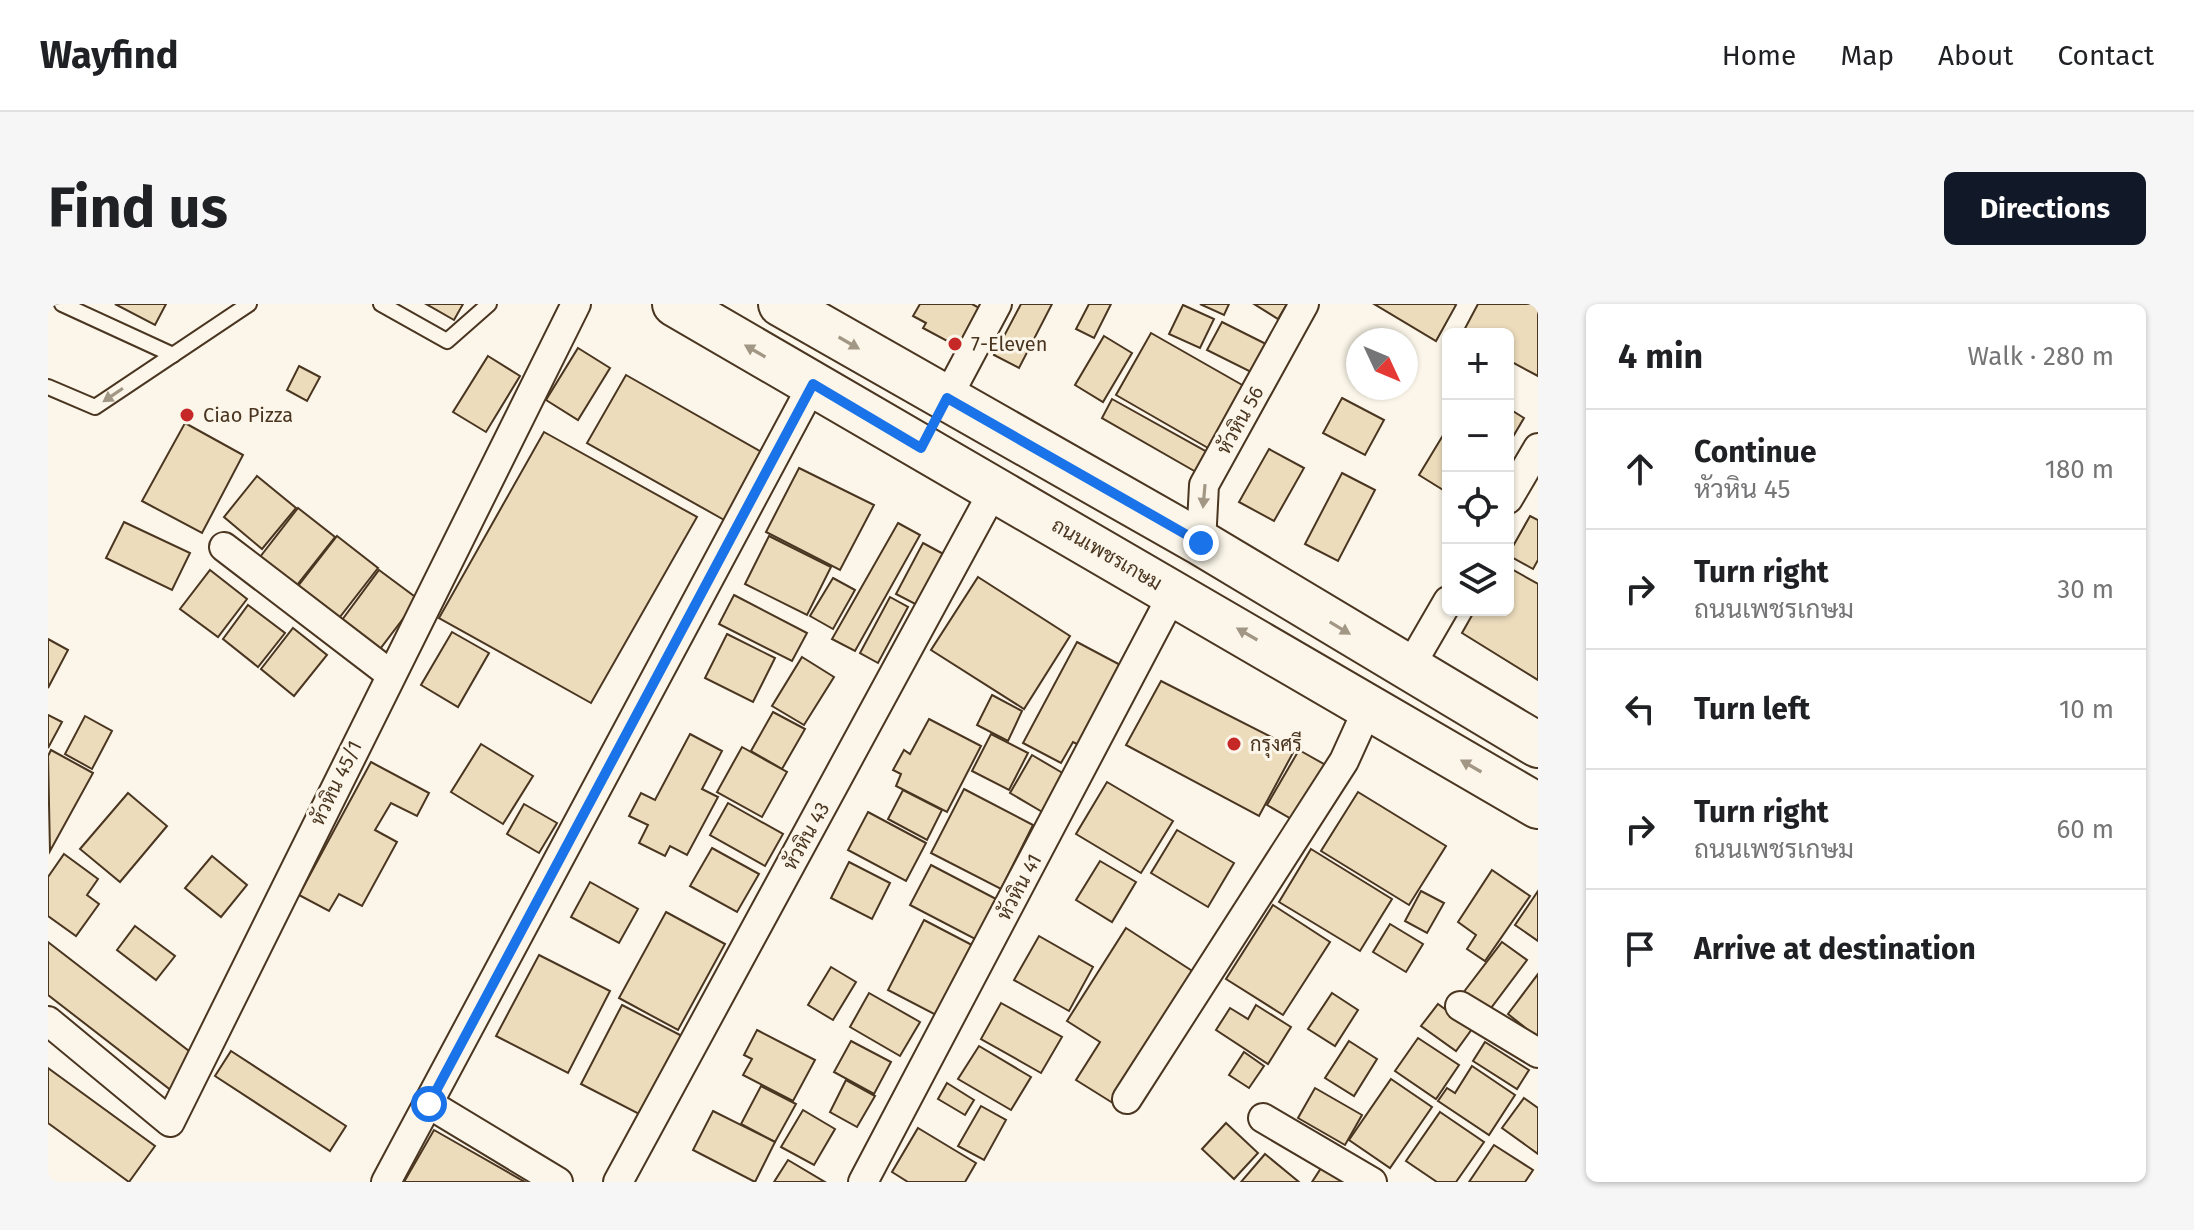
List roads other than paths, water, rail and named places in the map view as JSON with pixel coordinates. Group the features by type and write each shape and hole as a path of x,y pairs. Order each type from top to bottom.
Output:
{"main road":[{"name":"ถนนเพชรเกษม","path":"675,304 1538,806"},
{"path":"781,304 1201,543 1408,670 1538,745"},
{"path":"921,448 947,398"}],"street":[{"name":"หัวหิน 45/1","path":"48,1021 170,1122 576,304"},
{"path":"947,398 997,304"},
{"name":"หัวหิน 56","path":"1201,543 1204,485 1304,304"},
{"path":"386,1182 813,384"},
{"path":"1514,489 1538,448"},
{"name":"หัวหิน 43","path":"618,1182 994,490"},
{"path":"224,547 390,674"},
{"name":"หัวหิน 41","path":"863,1182 1174,592"},
{"path":"1408,670 1442,611"},
{"path":"1127,1099 1344,761 1369,706"},
{"path":"1460,1006 1538,1053"},
{"path":"429,1104 558,1182"},
{"path":"1263,1118 1372,1182"}],"lane":[{"path":"62,304 173,355"},
{"path":"48,387 95,407 249,304"},
{"path":"381,304 447,341 489,304"}],"place":[{"name":"7-Eleven","path":"955,344"},
{"name":"Ciao Pizza","path":"187,415"},
{"name":"กรุงศรี","path":"1234,744"}]}
